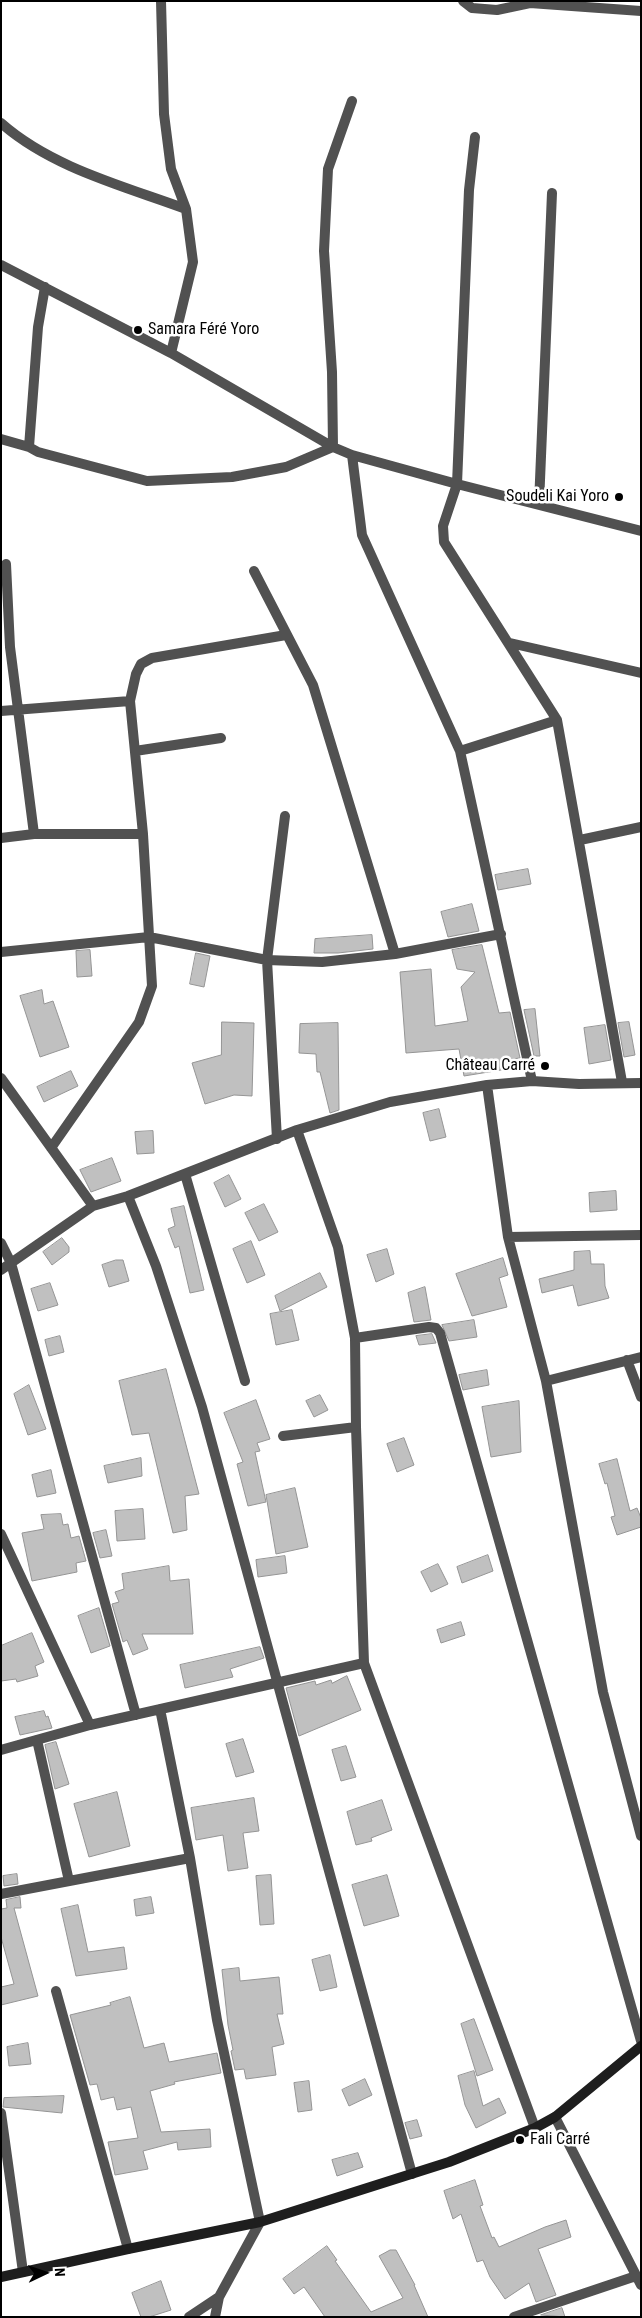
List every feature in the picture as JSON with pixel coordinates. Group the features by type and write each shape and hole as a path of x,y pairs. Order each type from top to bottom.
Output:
{"main road":[{"path":"1,2277 260,2222 449,2162 534,2128 555,2117 641,2046"}],"street":[{"path":"161,1 164,114 172,169 186,209 192,262 171,353"},
{"path":"463,1 472,8 497,10 530,2 641,11"},
{"path":"333,446 332,372 324,251 328,169 352,101"},
{"path":"1,122 13,133 59,161 186,209"},
{"path":"474,137 469,190 457,484 443,526 444,542 557,720 622,1082"},
{"path":"539,504 552,193"},
{"path":"1,265 171,353 352,455 457,484 641,530"},
{"path":"29,447 38,327 45,287"},
{"path":"1,440 29,447 38,452 147,481 232,477 286,467 333,446"},
{"path":"352,455 362,535 460,751 532,1081"},
{"path":"6,564 10,646 34,834"},
{"path":"254,571 312,685 395,954"},
{"path":"51,1148 138,1022 152,986 143,834 130,701 136,674 142,664 152,658 286,635"},
{"path":"510,644 641,673"},
{"path":"1,712 130,701"},
{"path":"460,751 557,720"},
{"path":"135,751 221,738"},
{"path":"277,1139 267,960 285,816"},
{"path":"580,840 641,827"},
{"path":"1,838 34,834 143,834"},
{"path":"1,952 149,937 267,960 322,962 395,954 501,934"},
{"path":"1,1078 93,1206"},
{"path":"1,1270 93,1206 128,1196 297,1130 390,1102 487,1086 532,1081 579,1084 641,1083"},
{"path":"487,1086 508,1237 546,1381 603,1692 641,1836"},
{"path":"297,1130 338,1247 355,1338 364,1663 534,2128"},
{"path":"185,1174 245,1380"},
{"path":"128,1196 156,1266 202,1406 412,2174"},
{"path":"508,1237 641,1235"},
{"path":"1,1243 11,1264 136,1714"},
{"path":"355,1338 429,1327 436,1328 440,1333 641,2040"},
{"path":"546,1381 641,1357"},
{"path":"627,1360 641,1397"},
{"path":"283,1436 356,1427"},
{"path":"1,1534 90,1725"},
{"path":"1,1750 90,1725 364,1663"},
{"path":"160,1709 190,1858 217,2020 260,2222 218,2297 215,2317"},
{"path":"37,1740 69,1881"},
{"path":"1,1894 190,1858"},
{"path":"56,1991 128,2249"},
{"path":"1,2113 23,2272"},
{"path":"514,2317 638,2281 555,2117"},
{"path":"189,2317 218,2297"}],"building":[{"path":"528,869 531,884 498,890 495,875"},
{"path":"472,904 479,931 448,937 441,912"},
{"path":"372,935 373,949 338,953 314,953 315,939"},
{"path":"482,945 499,1013 510,1012 520,1058 505,1060 507,1069 464,1076 459,1049 406,1053 400,972 431,969 435,1026 468,1021 461,987 475,972 457,969 452,950"},
{"path":"90,950 92,976 77,977 76,951"},
{"path":"196,953 210,956 204,987 190,984"},
{"path":"42,990 44,1004 53,1001 69,1047 40,1057 20,996"},
{"path":"535,1009 540,1056 534,1056 524,1010"},
{"path":"222,1022 254,1023 252,1096 234,1095 205,1104 192,1063 221,1055"},
{"path":"629,1022 635,1055 624,1057 618,1023"},
{"path":"338,1023 339,1110 330,1113 320,1072 317,1072 316,1054 299,1053 300,1024"},
{"path":"605,1025 611,1060 589,1064 584,1028"},
{"path":"71,1071 78,1086 44,1102 37,1087"},
{"path":"439,1109 446,1137 430,1141 423,1113"},
{"path":"153,1131 154,1153 137,1154 135,1132"},
{"path":"112,1158 121,1181 91,1192 80,1170"},
{"path":"229,1175 241,1199 225,1207 214,1183"},
{"path":"616,1191 617,1210 590,1212 589,1193"},
{"path":"264,1204 278,1232 259,1241 245,1213"},
{"path":"184,1206 204,1290 190,1293 179,1246 175,1248 168,1229 175,1226 171,1209"},
{"path":"62,1238 69,1247 69,1252 52,1265 43,1252"},
{"path":"251,1241 265,1275 247,1283 233,1249"},
{"path":"387,1249 394,1274 376,1282 367,1255"},
{"path":"590,1251 591,1264 604,1264 605,1286 609,1298 578,1306 573,1285 542,1293 539,1279 574,1270 574,1252"},
{"path":"503,1258 508,1275 499,1278 507,1307 472,1316 456,1274"},
{"path":"116,1260 123,1260 129,1281 109,1287 102,1265"},
{"path":"320,1273 327,1287 280,1311 275,1296"},
{"path":"50,1283 58,1305 38,1311 31,1289"},
{"path":"425,1287 431,1320 414,1322 408,1293"},
{"path":"292,1310 299,1340 276,1345 270,1314"},
{"path":"474,1320 477,1337 449,1341 442,1325"},
{"path":"432,1334 436,1343 419,1345 416,1336"},
{"path":"60,1336 64,1352 49,1356 45,1340"},
{"path":"166,1369 199,1494 185,1496 187,1530 173,1533 149,1433 132,1435 119,1381"},
{"path":"487,1370 489,1385 463,1390 459,1375"},
{"path":"29,1385 46,1429 28,1435 14,1394"},
{"path":"320,1395 328,1410 314,1417 306,1401"},
{"path":"256,1400 270,1439 257,1443 260,1451 255,1452 266,1502 248,1506 237,1464 243,1462 224,1413"},
{"path":"519,1401 521,1452 491,1457 482,1407"},
{"path":"404,1438 414,1465 397,1472 387,1444"},
{"path":"141,1458 142,1476 108,1483 104,1466"},
{"path":"617,1459 630,1511 637,1508 641,1518 641,1527 617,1535 611,1517 615,1516 607,1483 605,1484 599,1464"},
{"path":"51,1470 56,1493 37,1497 32,1475"},
{"path":"295,1488 308,1547 276,1554 266,1495"},
{"path":"143,1509 145,1539 117,1541 115,1511"},
{"path":"61,1514 63,1525 68,1524 71,1538 79,1536 86,1561 76,1563 77,1572 32,1581 22,1533 44,1529 41,1515"},
{"path":"106,1530 112,1556 100,1558 93,1533"},
{"path":"488,1555 493,1571 462,1583 457,1567"},
{"path":"285,1556 287,1573 258,1577 256,1560"},
{"path":"438,1564 448,1584 431,1592 421,1572"},
{"path":"169,1566 170,1581 189,1579 193,1634 142,1634 148,1649 133,1655 127,1640 123,1642 112,1604 119,1602 115,1592 124,1589 122,1574"},
{"path":"99,1608 110,1646 91,1653 78,1616"},
{"path":"461,1622 465,1635 441,1643 437,1630"},
{"path":"32,1633 44,1662 35,1666 38,1676 17,1682 16,1679 1,1681 1,1646"},
{"path":"260,1647 264,1658 230,1669 233,1677 185,1688 180,1665"},
{"path":"347,1676 361,1710 299,1736 286,1688 315,1681 316,1685 331,1680 332,1683"},
{"path":"44,1711 52,1728 20,1735 15,1717"},
{"path":"243,1739 254,1772 236,1777 226,1744"},
{"path":"56,1742 69,1784 55,1789 45,1745"},
{"path":"346,1746 356,1777 341,1781 332,1750"},
{"path":"117,1792 130,1846 89,1857 74,1804"},
{"path":"254,1798 259,1831 243,1833 248,1868 228,1871 223,1835 196,1840 191,1808"},
{"path":"382,1800 392,1830 371,1838 372,1841 356,1845 347,1812"},
{"path":"17,1874 18,1884 4,1886 3,1876"},
{"path":"271,1875 274,1924 260,1925 256,1876"},
{"path":"387,1875 399,1916 364,1926 352,1885"},
{"path":"20,1897 21,1908 14,1908 38,1996 1,2005 1,1987 14,1984 1,1937 1,1909 7,1908 6,1900"},
{"path":"151,1897 154,1913 136,1916 134,1900"},
{"path":"78,1905 88,1952 124,1947 127,1969 76,1976 61,1909"},
{"path":"330,1955 337,1987 320,1991 312,1960"},
{"path":"239,1968 240,1981 279,1977 283,2014 277,2014 284,2044 272,2047 276,2075 246,2079 244,2069 235,2070 231,2051 233,2050 228,2025 222,1970"},
{"path":"130,1997 144,2048 164,2043 169,2062 217,2053 221,2073 174,2082 175,2084 150,2091 161,2132 210,2129 211,2147 178,2150 177,2142 143,2151 148,2169 115,2175 108,2142 138,2138 131,2107 117,2110 114,2097 101,2100 97,2084 90,2085 70,2015 111,2005 110,2003"},
{"path":"474,2019 493,2070 477,2076 461,2024"},
{"path":"28,2043 31,2064 9,2066 7,2047"},
{"path":"474,2071 483,2106 499,2098 506,2113 476,2128 465,2105 458,2076"},
{"path":"365,2079 372,2095 349,2106 342,2090"},
{"path":"309,2081 312,2110 298,2112 294,2083"},
{"path":"64,2096 62,2113 3,2107 4,2098"},
{"path":"417,2120 422,2136 410,2139 405,2123"},
{"path":"358,2153 363,2167 337,2176 332,2160"},
{"path":"475,2180 483,2205 480,2206 492,2238 494,2237 499,2247 566,2220 571,2237 538,2249 556,2295 536,2302 529,2283 505,2299 490,2277 483,2260 477,2262 461,2214 453,2219 444,2191"},
{"path":"327,2246 337,2260 335,2261 371,2312 403,2298 379,2256 390,2250 396,2250 415,2285 428,2317 325,2317 304,2287 294,2294 283,2279"},
{"path":"161,2281 171,2310 149,2317 141,2317 132,2293"},
{"path":"562,2308 565,2317 541,2315"}],"place":[{"name":"Samara Féré Yoro","path":"138,330"},
{"name":"Soudeli Kai Yoro","path":"619,497"},
{"name":"Château Carré","path":"545,1066"},
{"name":"Fali Carré","path":"520,2140"}]}
